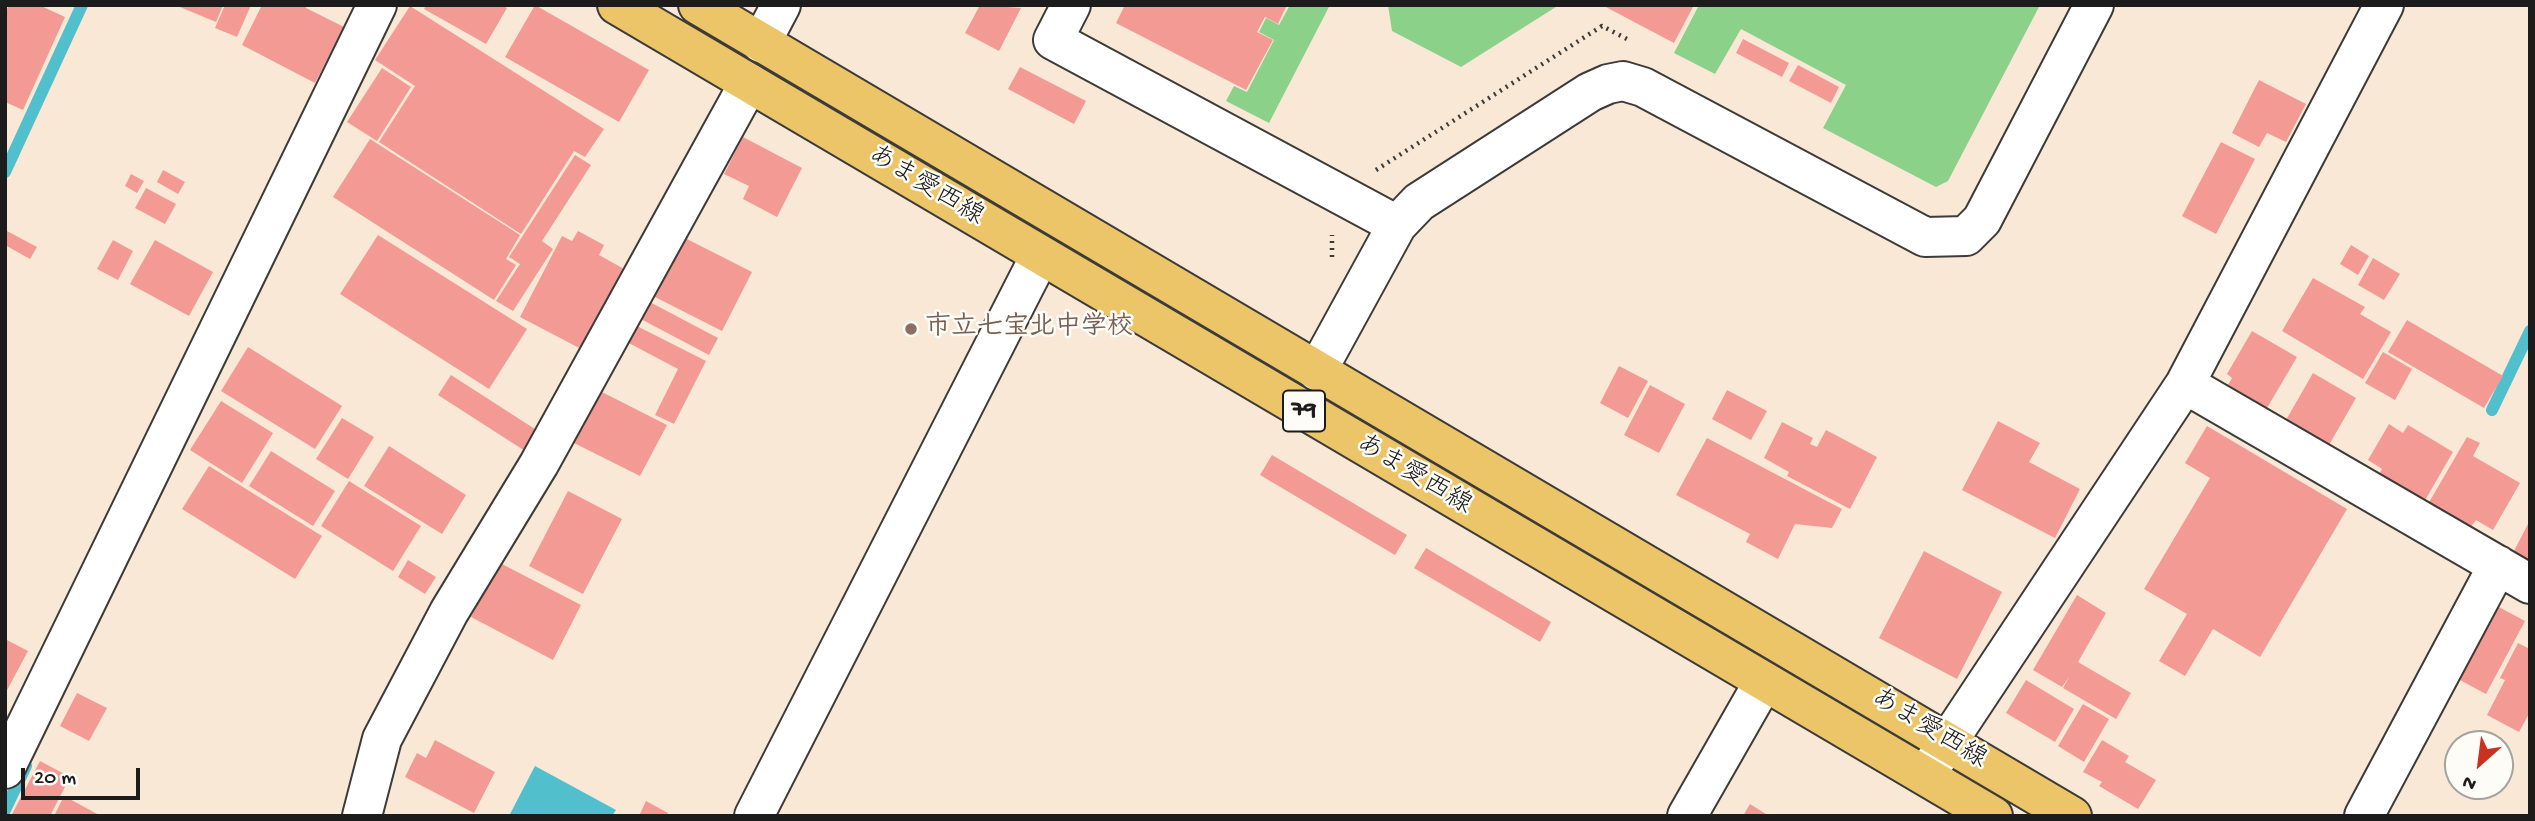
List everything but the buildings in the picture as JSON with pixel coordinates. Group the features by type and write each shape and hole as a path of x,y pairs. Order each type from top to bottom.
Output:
{"main road":[{"name":"あま愛西線","path":"617,5 1763,683 1993,816"},
{"name":"あま愛西線","path":"698,5 2072,816"}],"street":[{"path":"5,769 377,5"},
{"path":"761,43 781,5"},
{"path":"1071,5 1053,40 1397,225"},
{"path":"1317,371 1397,225 1419,202 1590,92 1623,81 1643,87 1925,237 1946,239 1966,236 1982,220 2094,5"},
{"path":"1925,775 2185,384 2384,5"},
{"path":"362,816 382,738 406,692 449,612 539,464 749,83"},
{"path":"754,816 1040,256"},
{"path":"2185,384 2514,575 2364,816"},
{"path":"1687,816 1763,683"}],"green space":[{"path":"1290,5 1330,5 1269,123 1226,101 1234,86 1247,92 1274,40 1259,32 1266,18 1279,25"},
{"path":"1388,5 1559,5 1461,67 1392,31"},
{"path":"1699,5 2040,5 1948,181 1936,187 1823,128 1846,85 1741,29 1715,74 1674,53"}],"water":[{"path":"535,766 616,810 612,816 509,816"}],"waterway":[{"path":"5,172 82,5"},
{"path":"2492,410 2530,331"},
{"path":"5,810 26,766"}],"place":[{"name":"市立七宝北中学校","path":"911,329"}]}
